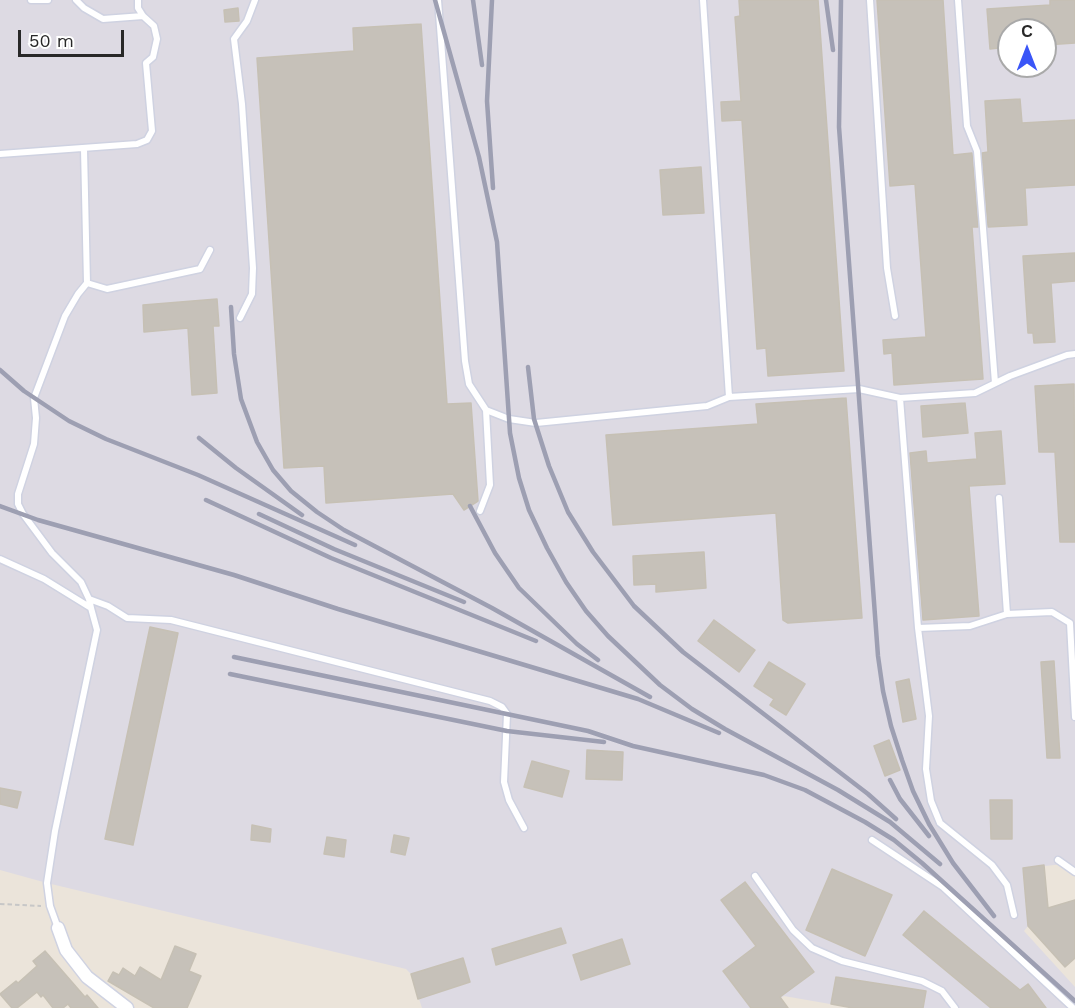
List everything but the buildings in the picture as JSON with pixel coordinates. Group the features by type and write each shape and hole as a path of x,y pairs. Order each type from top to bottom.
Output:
{"street":[{"path":"58,928 66,950 87,977 127,1008"}],"lane":[{"path":"31,0 48,0"},
{"path":"76,0 84,8 103,19 143,16"},
{"path":"0,154 84,149 136,144 147,140 152,131 146,63 153,57 156,39 154,26 138,8 138,0"},
{"path":"240,318 252,294 253,268 242,104 234,39 247,21 255,0"},
{"path":"438,0 465,361 469,384 486,410 490,485 480,512"},
{"path":"703,0 729,397"},
{"path":"870,0 887,268 895,316"},
{"path":"958,0 968,126 977,151 995,383"},
{"path":"58,928 50,906 47,884 97,630 89,599 81,582 52,553 22,514 18,504 18,494 34,444 36,418 34,398 65,316 87,283 84,149"},
{"path":"87,283 106,289 200,269 210,250"},
{"path":"486,410 509,419 536,423 707,406 729,397 859,389 900,398 975,393 995,383 1075,354"},
{"path":"900,398 918,628 929,716 926,769 931,801 940,823 992,865 1007,885 1014,915"},
{"path":"999,498 1006,615"},
{"path":"0,559 44,579 91,608"},
{"path":"89,599 108,606 127,618 171,620 490,701 502,707 507,714 504,782 509,800 524,828"},
{"path":"918,628 970,626 1006,615 1052,612 1070,623 1075,717"},
{"path":"872,840 943,887 1073,1008"},
{"path":"1058,860 1075,872"},
{"path":"755,876 793,930 812,948 842,962 922,981 942,991 955,1008"}],"path":[{"path":"0,904 50,906"}],"shaded area":[{"path":"0,0 1075,0 1075,875 1065,864 1023,868 1028,926 1024,931 1075,987 1075,1008 853,1008 784,996 781,998 788,1008 422,1008 411,974 406,969 0,870"}],"railway":[{"path":"435,0 479,157 497,242 510,433 519,478 529,510 566,582 586,611 608,636 660,685 692,709 725,729 838,790 890,822 940,864"},
{"path":"473,0 482,65"},
{"path":"492,0 487,101 493,188"},
{"path":"826,0 833,50"},
{"path":"841,0 839,127 878,656 883,691 902,760 913,791 929,824 953,863 994,916"},
{"path":"231,307 234,354 241,399 257,442 273,470 291,491 344,530 492,608 650,697"},
{"path":"528,367 534,419 549,466 568,512 593,552 634,606 683,652 868,794 896,819"},
{"path":"0,370 24,391 69,421 355,545"},
{"path":"199,438 236,468 302,515"},
{"path":"206,500 331,558 536,641"},
{"path":"0,506 38,520 234,575 338,609 638,699 719,733"},
{"path":"470,506 495,553 519,588 577,644 598,660"},
{"path":"259,514 334,549 464,602"},
{"path":"234,657 588,731 633,746 764,775 805,790 894,840 1075,1001"},
{"path":"230,674 507,731 604,742"},
{"path":"890,780 900,799 929,836"}]}
